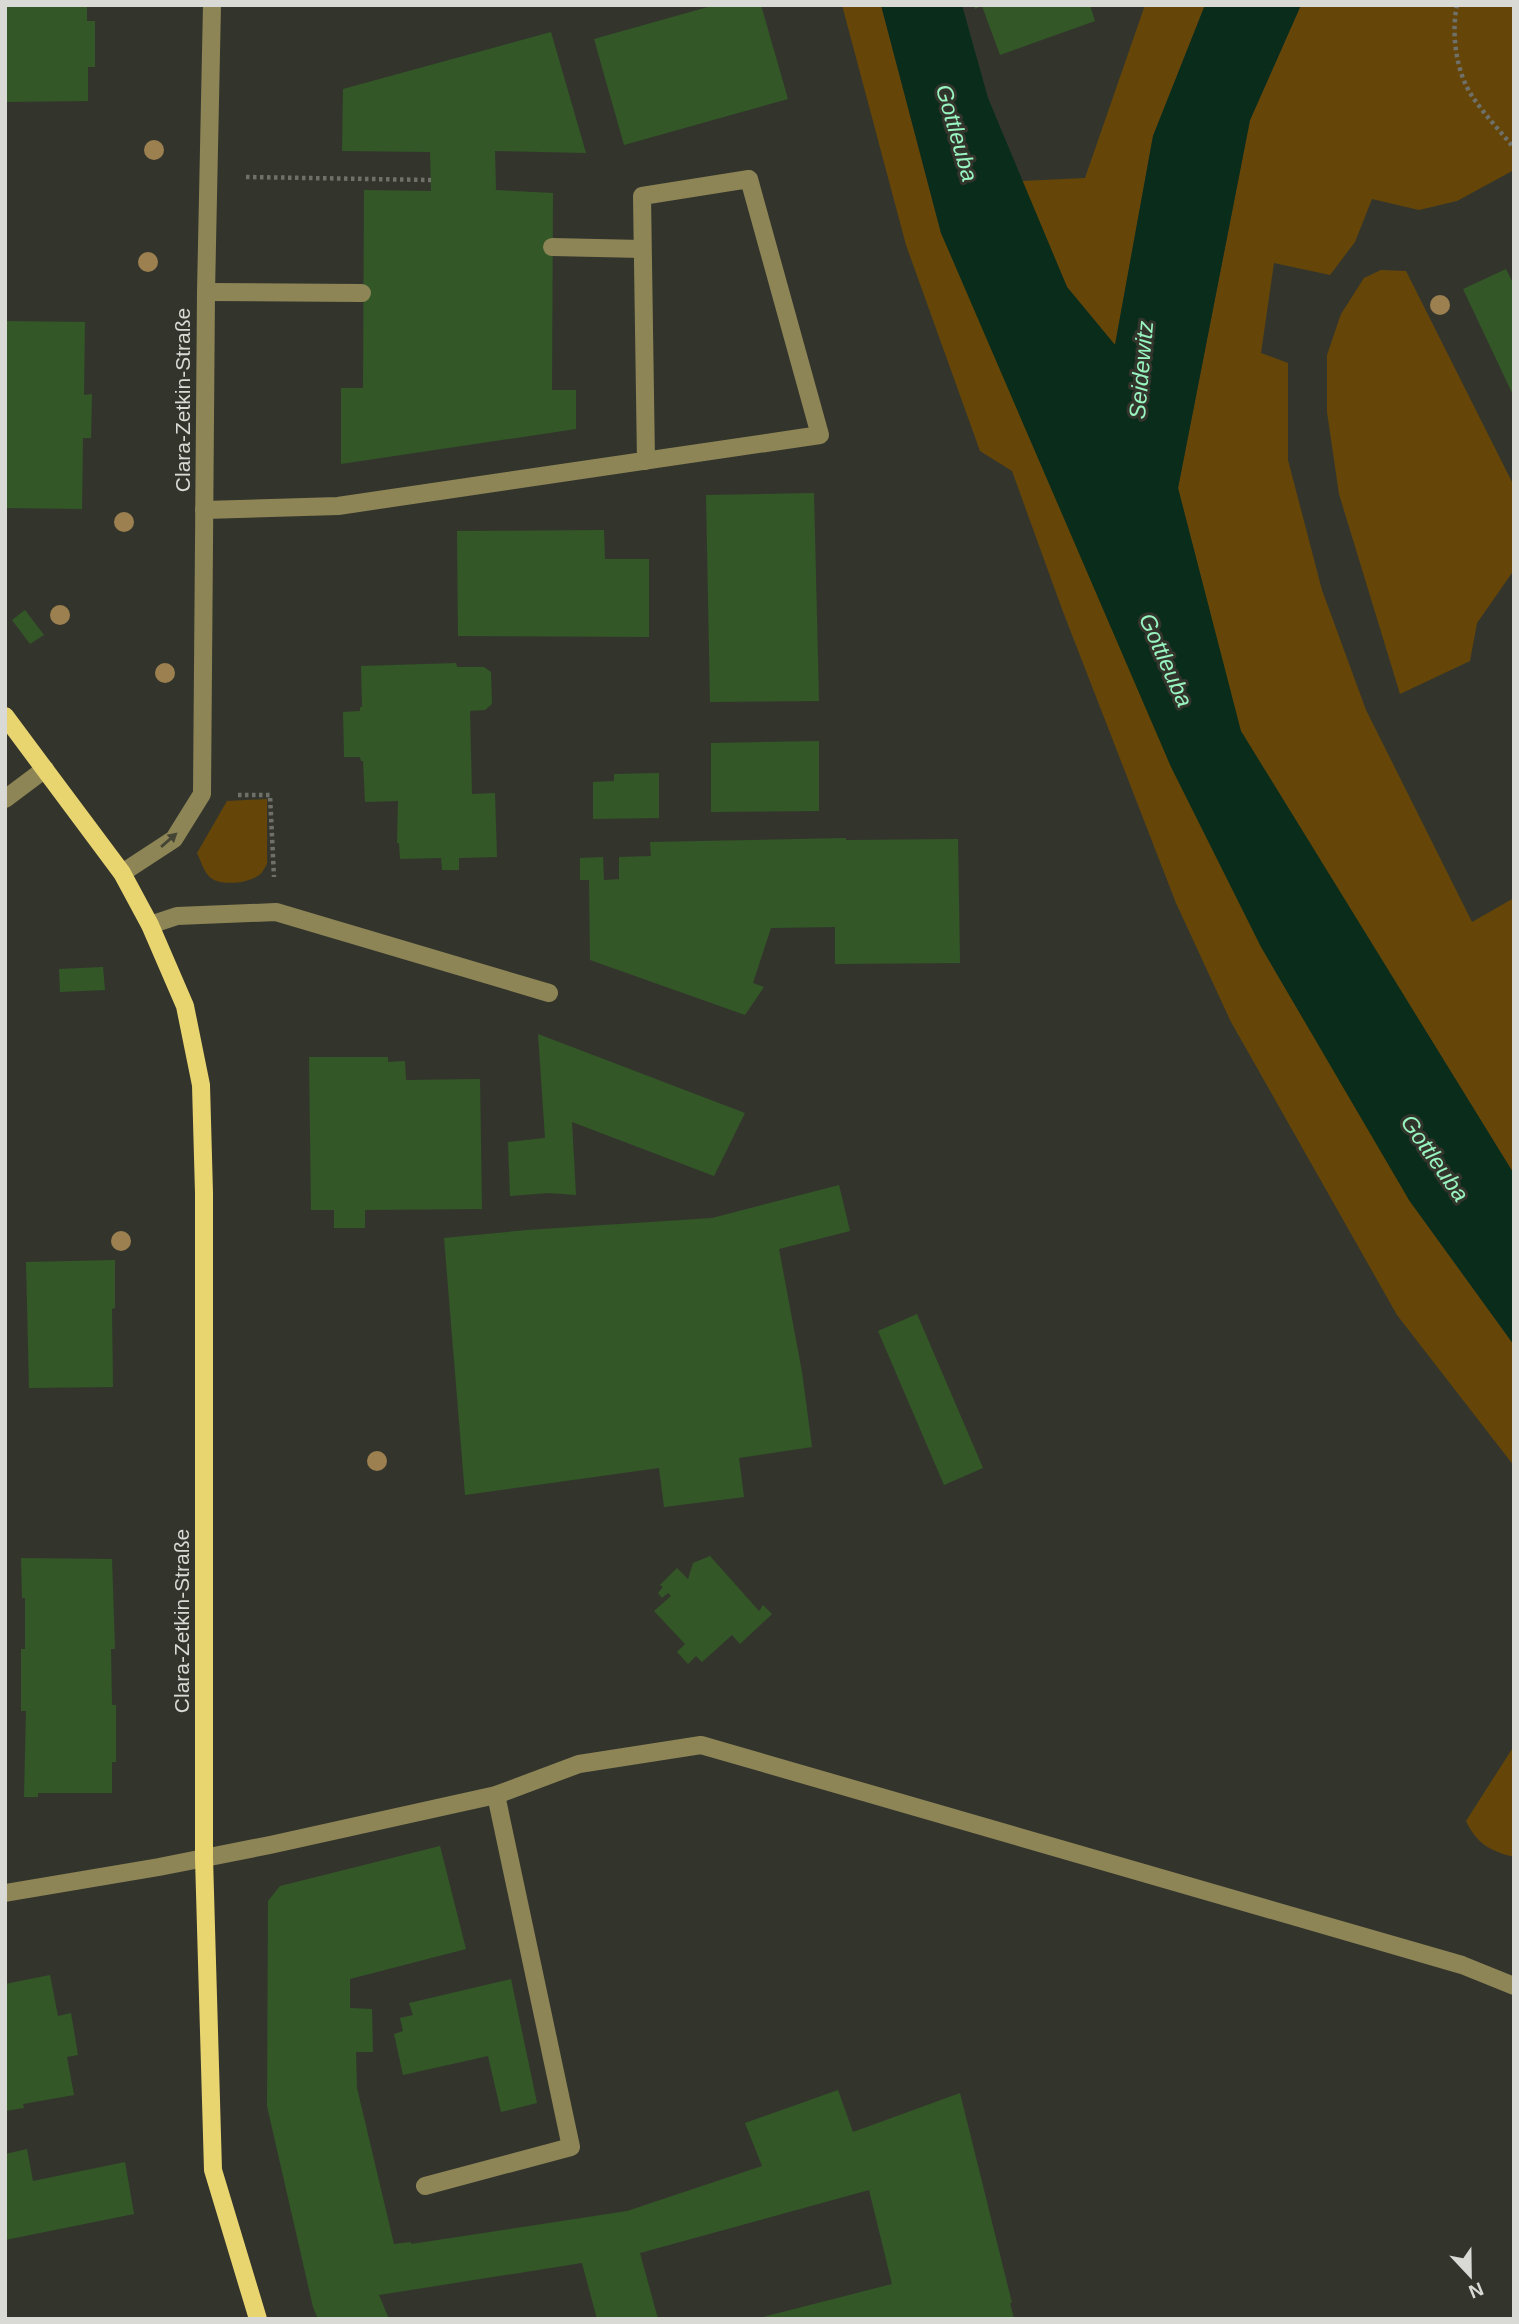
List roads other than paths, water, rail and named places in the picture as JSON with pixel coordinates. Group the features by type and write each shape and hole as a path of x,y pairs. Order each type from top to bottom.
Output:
{"main road":[{"name":"Clara-Zetkin-Straße","path":"5,716 122,873 150,925 186,1006 201,1085 204,1194 204,1858 213,2170 258,2319"}],"street":[{"name":"Clara-Zetkin-Straße","path":"122,873 174,839 202,794 206,292 212,5"},
{"path":"204,510 338,506 646,461 820,435 749,179 642,196 646,461"},
{"path":"552,247 642,249"},
{"path":"206,292 362,293"},
{"path":"5,799 45,769"},
{"path":"150,925 177,916 276,912 549,993"},
{"path":"5,1893 204,1858 496,1795 579,1764 701,1745 1462,1965 1514,1986"},
{"path":"425,2186 571,2147 496,1795"}],"water":[{"path":"881,5 962,5 988,98 1067,287 1115,345 1153,136 1205,5 1301,5 1250,120 1178,488 1241,731 1514,1174 1514,1345 1409,1200 1261,947 1171,767 941,233"}],"water label":[{"name":"Gottleuba","path":"957,133"},
{"name":"Seidewitz","path":"1141,370"},
{"name":"Gottleuba","path":"1166,660"},
{"name":"Gottleuba","path":"1435,1158"}]}
